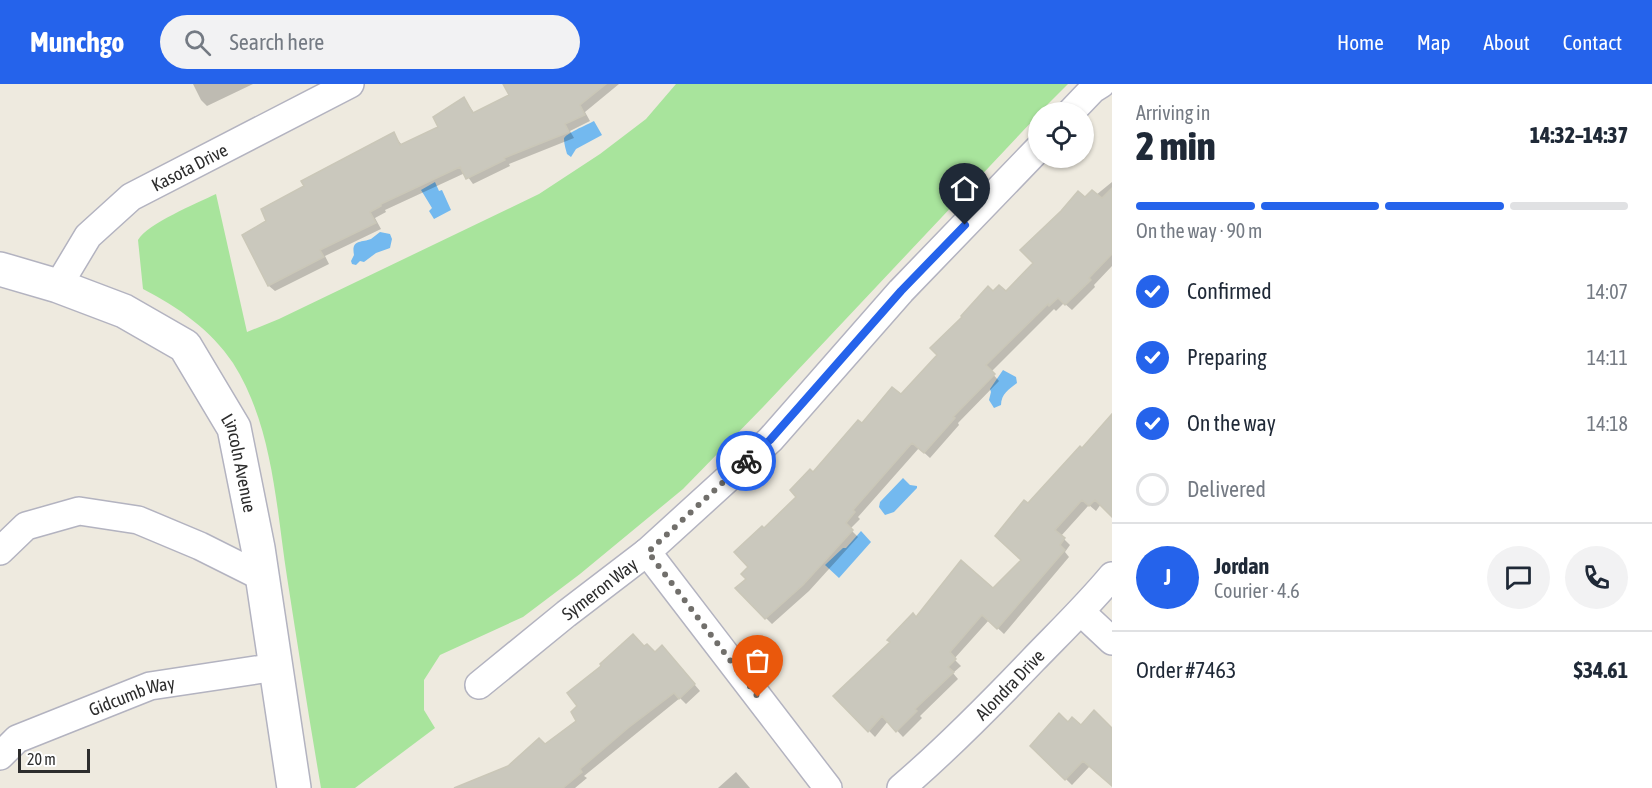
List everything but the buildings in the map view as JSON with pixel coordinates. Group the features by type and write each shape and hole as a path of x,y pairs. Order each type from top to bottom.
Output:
{"street":[{"name":"Kasota Drive","path":"58,286 88,236 131,197 350,84"},
{"path":"1081,102 1101,84"},
{"name":"Symeron Way","path":"479,684 648,552 770,440 901,291 1028,159"},
{"name":"Lincoln Avenue","path":"0,269 58,286 124,311 185,346 234,428 262,577 294,788"},
{"path":"0,551 26,526 79,511 138,520 200,546 262,577"},
{"path":"648,552 828,788"},
{"name":"Alondra Drive","path":"901,788 929,765 982,712 1081,612 1112,576"},
{"path":"1081,612 1112,641"},
{"name":"Gidcumb Way","path":"0,756 16,739 150,686 276,667"}],"green space":[{"path":"676,84 1068,84 1050,102 1028,102 1028,126 683,489 580,574 523,617 440,655 424,680 424,710 435,728 355,788 321,788 276,495 257,413 233,363 215,340 193,320 143,289 138,240 151,227 216,194 247,332 279,319 539,194 600,154 646,119"}],"water":[{"path":"594,121 602,135 576,149 571,157 567,154 565,137"},
{"path":"435,182 439,191 442,190 451,210 434,219 429,211 432,208 421,190"},
{"path":"380,232 390,234 392,239 390,248 376,253 364,262 352,264 355,244 371,239"},
{"path":"1003,370 1016,377 1017,383 1004,395 1001,405 994,408 989,400 990,389"},
{"path":"903,478 917,488 894,512 885,515 879,507 880,502"},
{"path":"861,531 871,542 839,578 825,565 843,548 846,548"}],"way so far":[{"path":"746,461 648,552 758,697"}],"route":[{"path":"746,461 770,440 901,291 965,225"}]}
